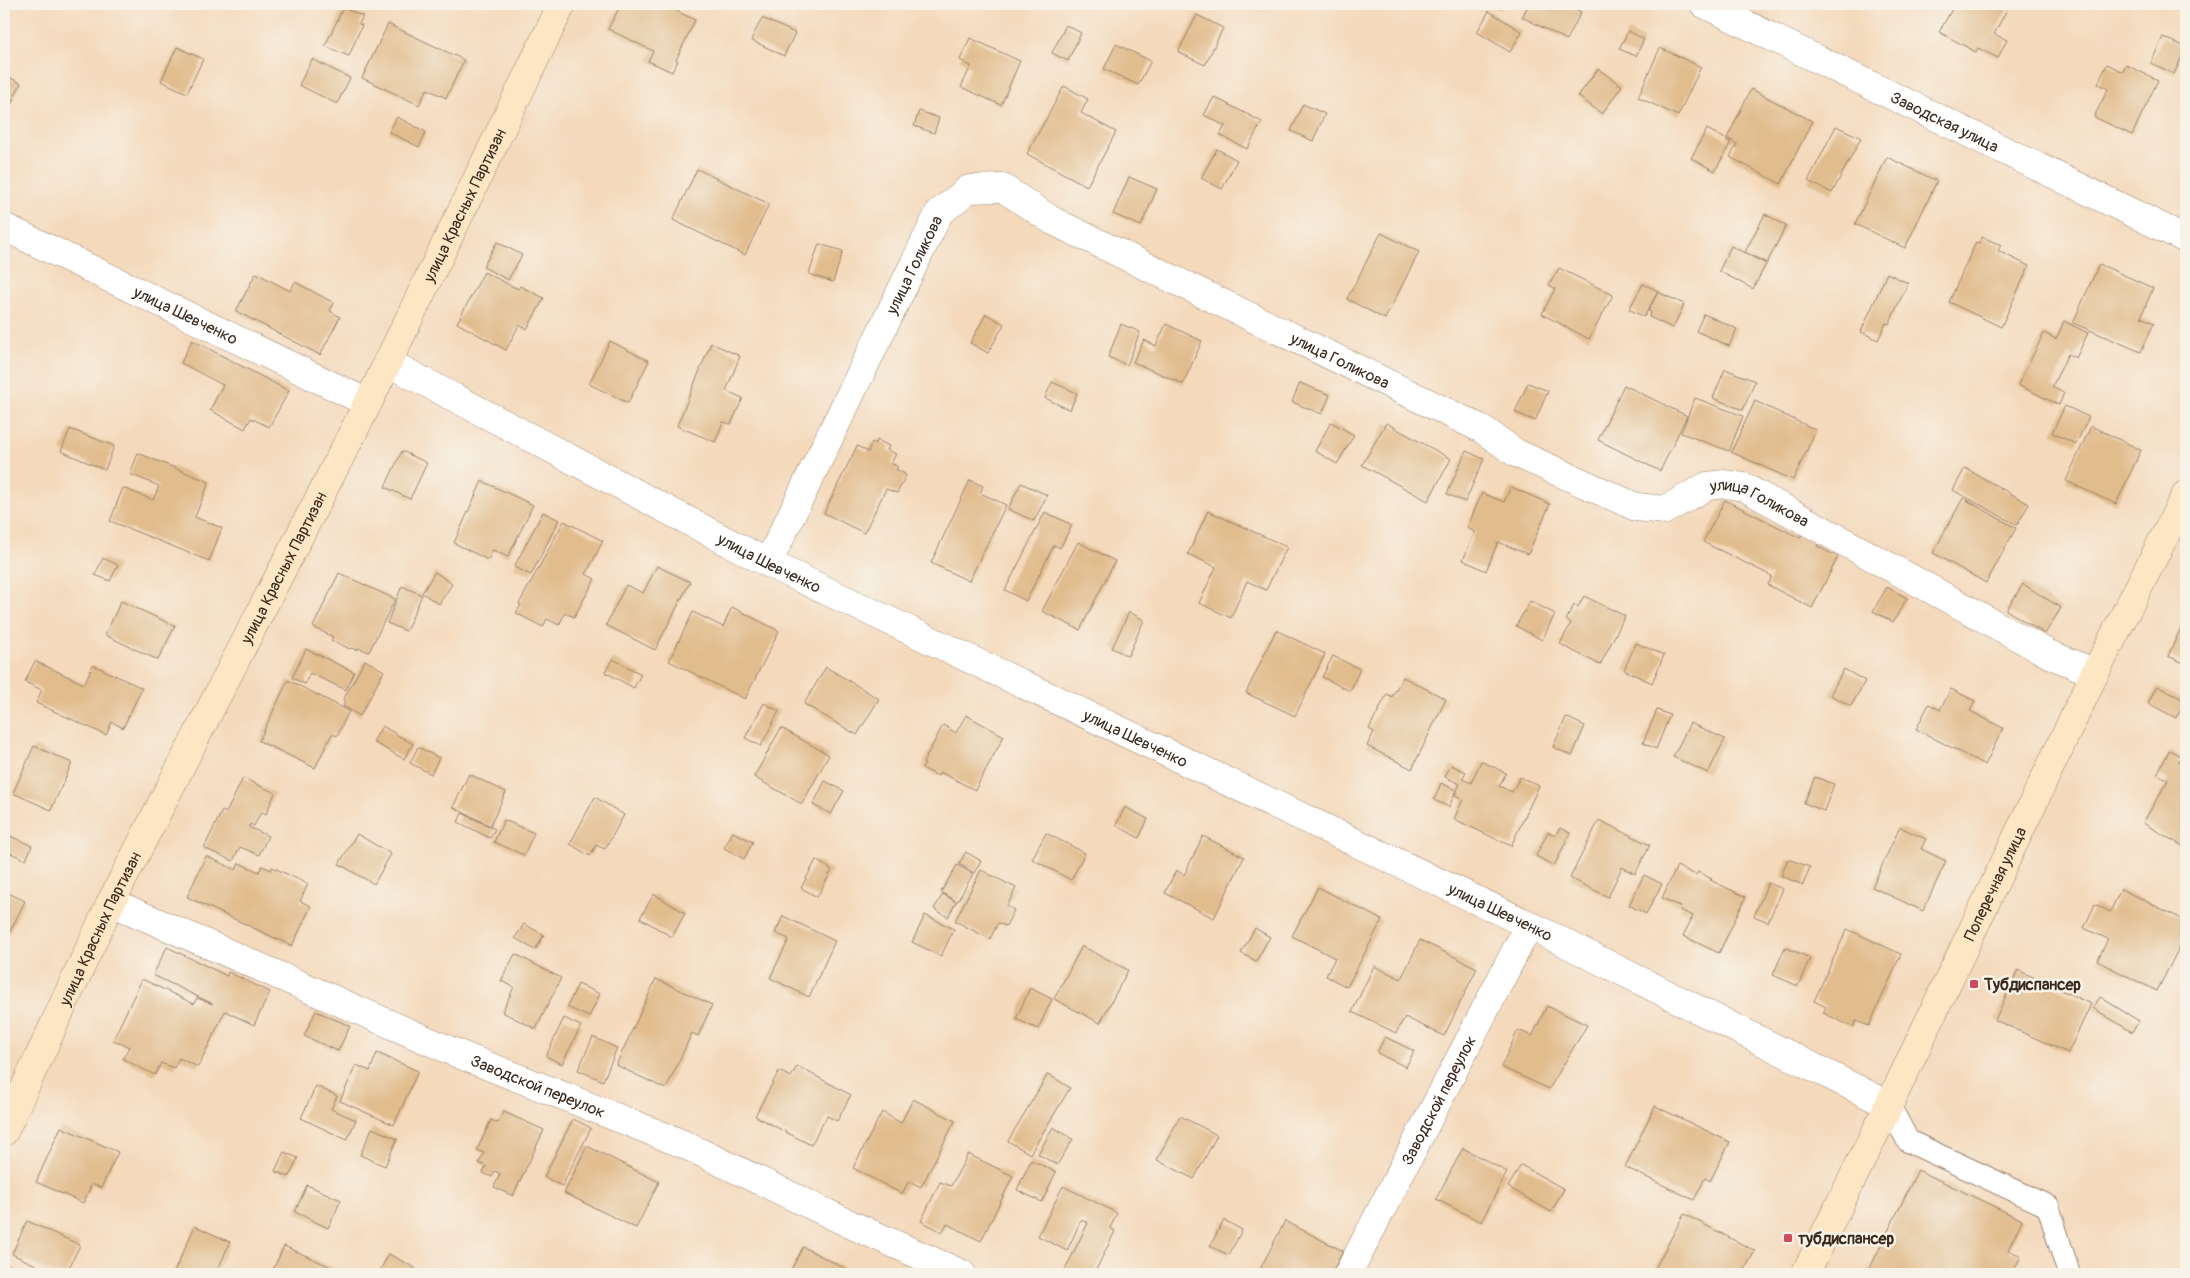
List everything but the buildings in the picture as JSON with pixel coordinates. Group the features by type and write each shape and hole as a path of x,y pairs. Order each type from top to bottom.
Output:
{"street":[{"name":"улица Красных Партизан","path":"4,1132 111,902 368,403 562,4"},
{"name":"Заводская улица","path":"1704,4 2186,239"},
{"name":"улица Голикова","path":"768,563 939,213 969,188 1003,188 1053,221 1482,429 1516,453 1618,500 1636,507 1665,510 1707,486 1725,484 1744,487 2049,654 2095,673"},
{"name":"улица Шевченко","path":"4,227 368,403"},
{"name":"улица Шевченко","path":"387,362 768,563 1529,925 1889,1105"},
{"name":"Поперечная улица","path":"1805,1274 1889,1105 2095,673 2186,494"},
{"name":"Заводской переулок","path":"111,902 456,1053 683,1144 852,1225 962,1274"},
{"name":"Заводской переулок","path":"1348,1274 1529,925"}],"lane":[{"path":"1889,1105 1908,1141 2048,1206 2069,1274"}],"place":[{"name":"Тубдиспансер","path":"1974,984"},
{"name":"тубдиспансер","path":"1788,1238"}]}
